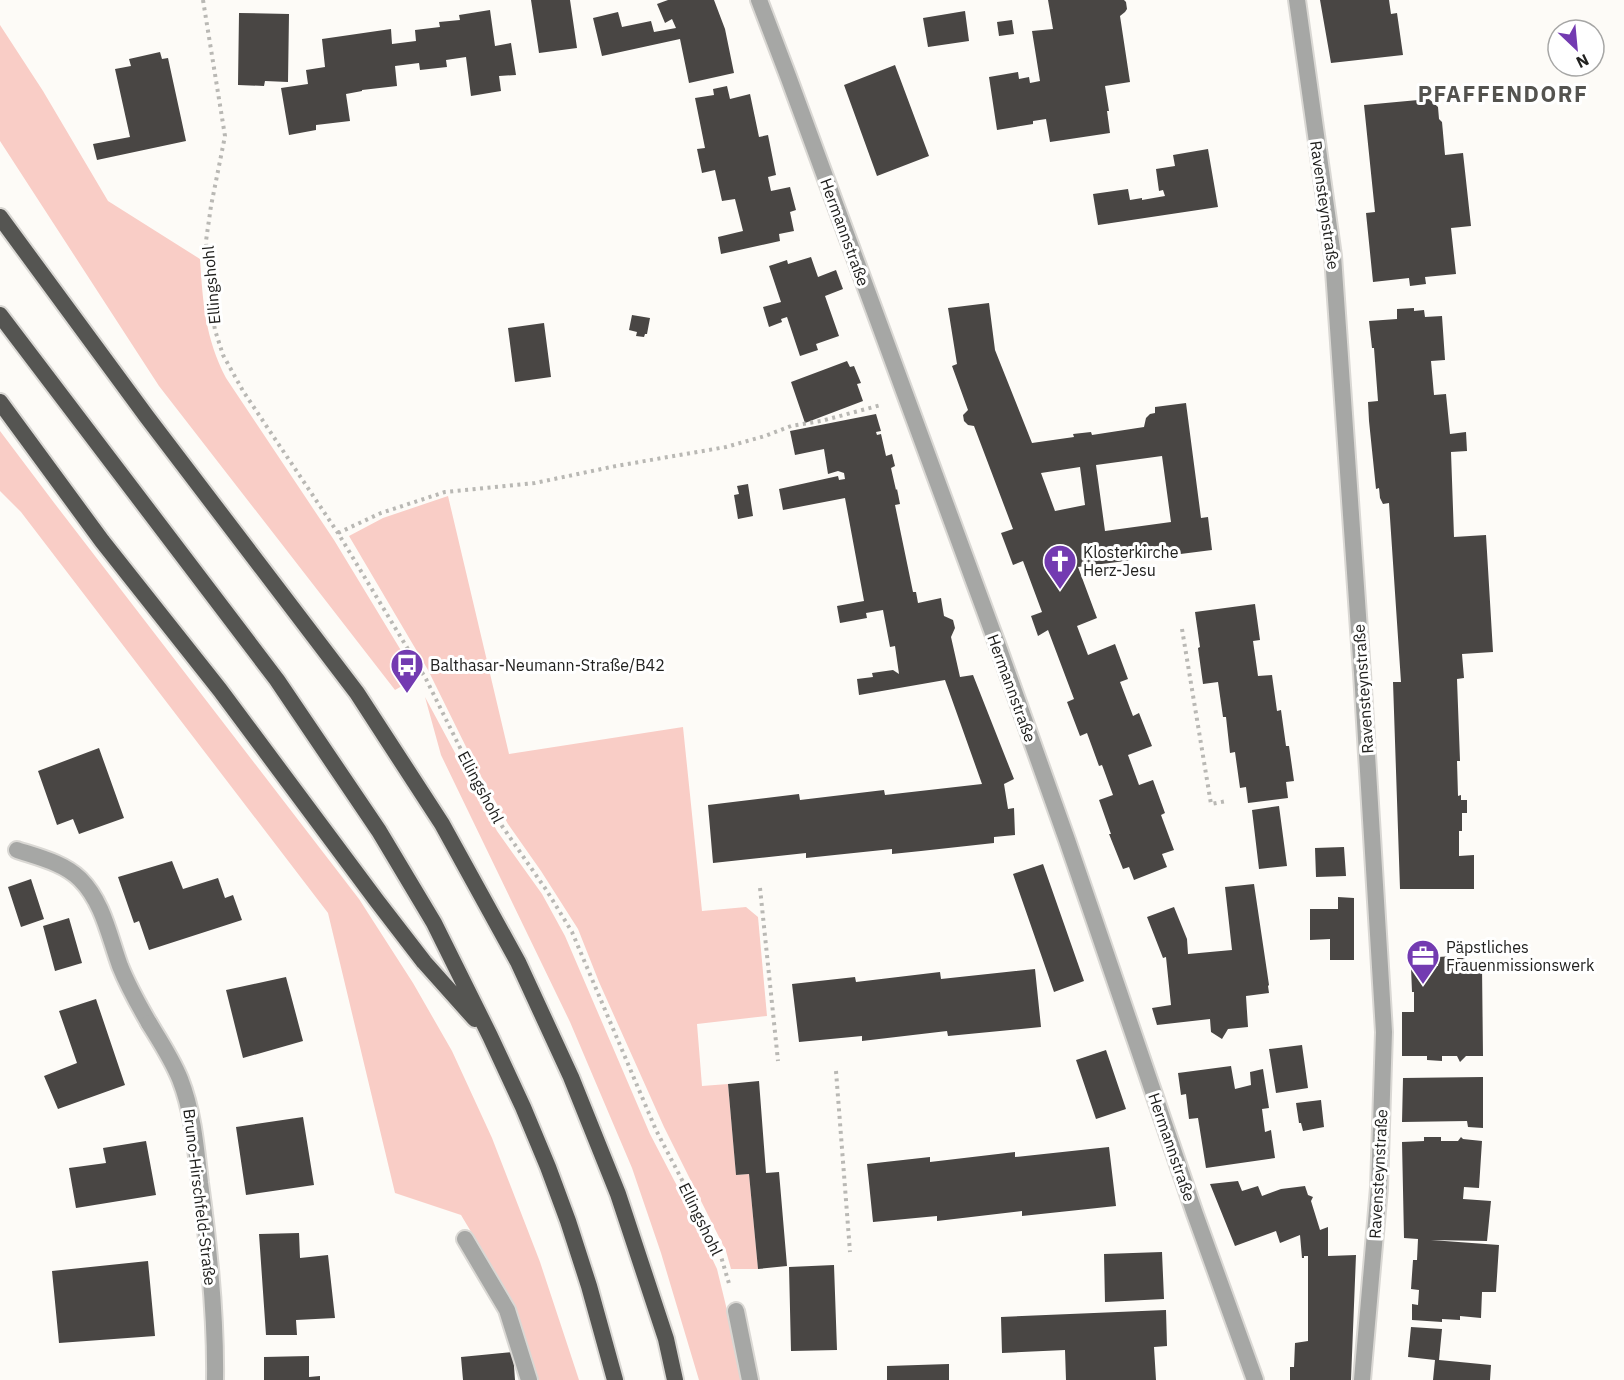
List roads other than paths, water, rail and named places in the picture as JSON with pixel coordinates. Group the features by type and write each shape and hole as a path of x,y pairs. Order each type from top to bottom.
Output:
{"highway":[{"path":"0,217 147,417 357,693 442,824 518,962 571,1077 618,1194 666,1339 675,1380"},
{"path":"0,315 290,699 409,879 434,923 527,1117 568,1221 615,1380"},
{"path":"0,402 102,541 219,690 417,953 490,1036"}],"street":[{"name":"Hermannstraße","path":"759,0 1000,652 1187,1192 1255,1380"},
{"name":"Ravensteynstraße","path":"1297,0 1333,256 1384,1032 1379,1188 1362,1380"},
{"name":"Bruno-Hirschfeld-Straße","path":"17,850 64,868 79,878 92,893 100,907 127,983 180,1080 193,1127 210,1264 215,1380"},
{"path":"465,1239 507,1310 529,1380"},
{"path":"736,1311 750,1380"}],"place":[{"name":"Klosterkirche Herz-Jesu","path":"1060,590"},
{"name":"Balthasar-Neumann-Straße/B42","path":"407,694"},
{"name":"Päpstliches Frauenmissionswerk","path":"1423,985"}],"district":[{"name":"PFAFFENDORF","path":"1503,94"}]}
